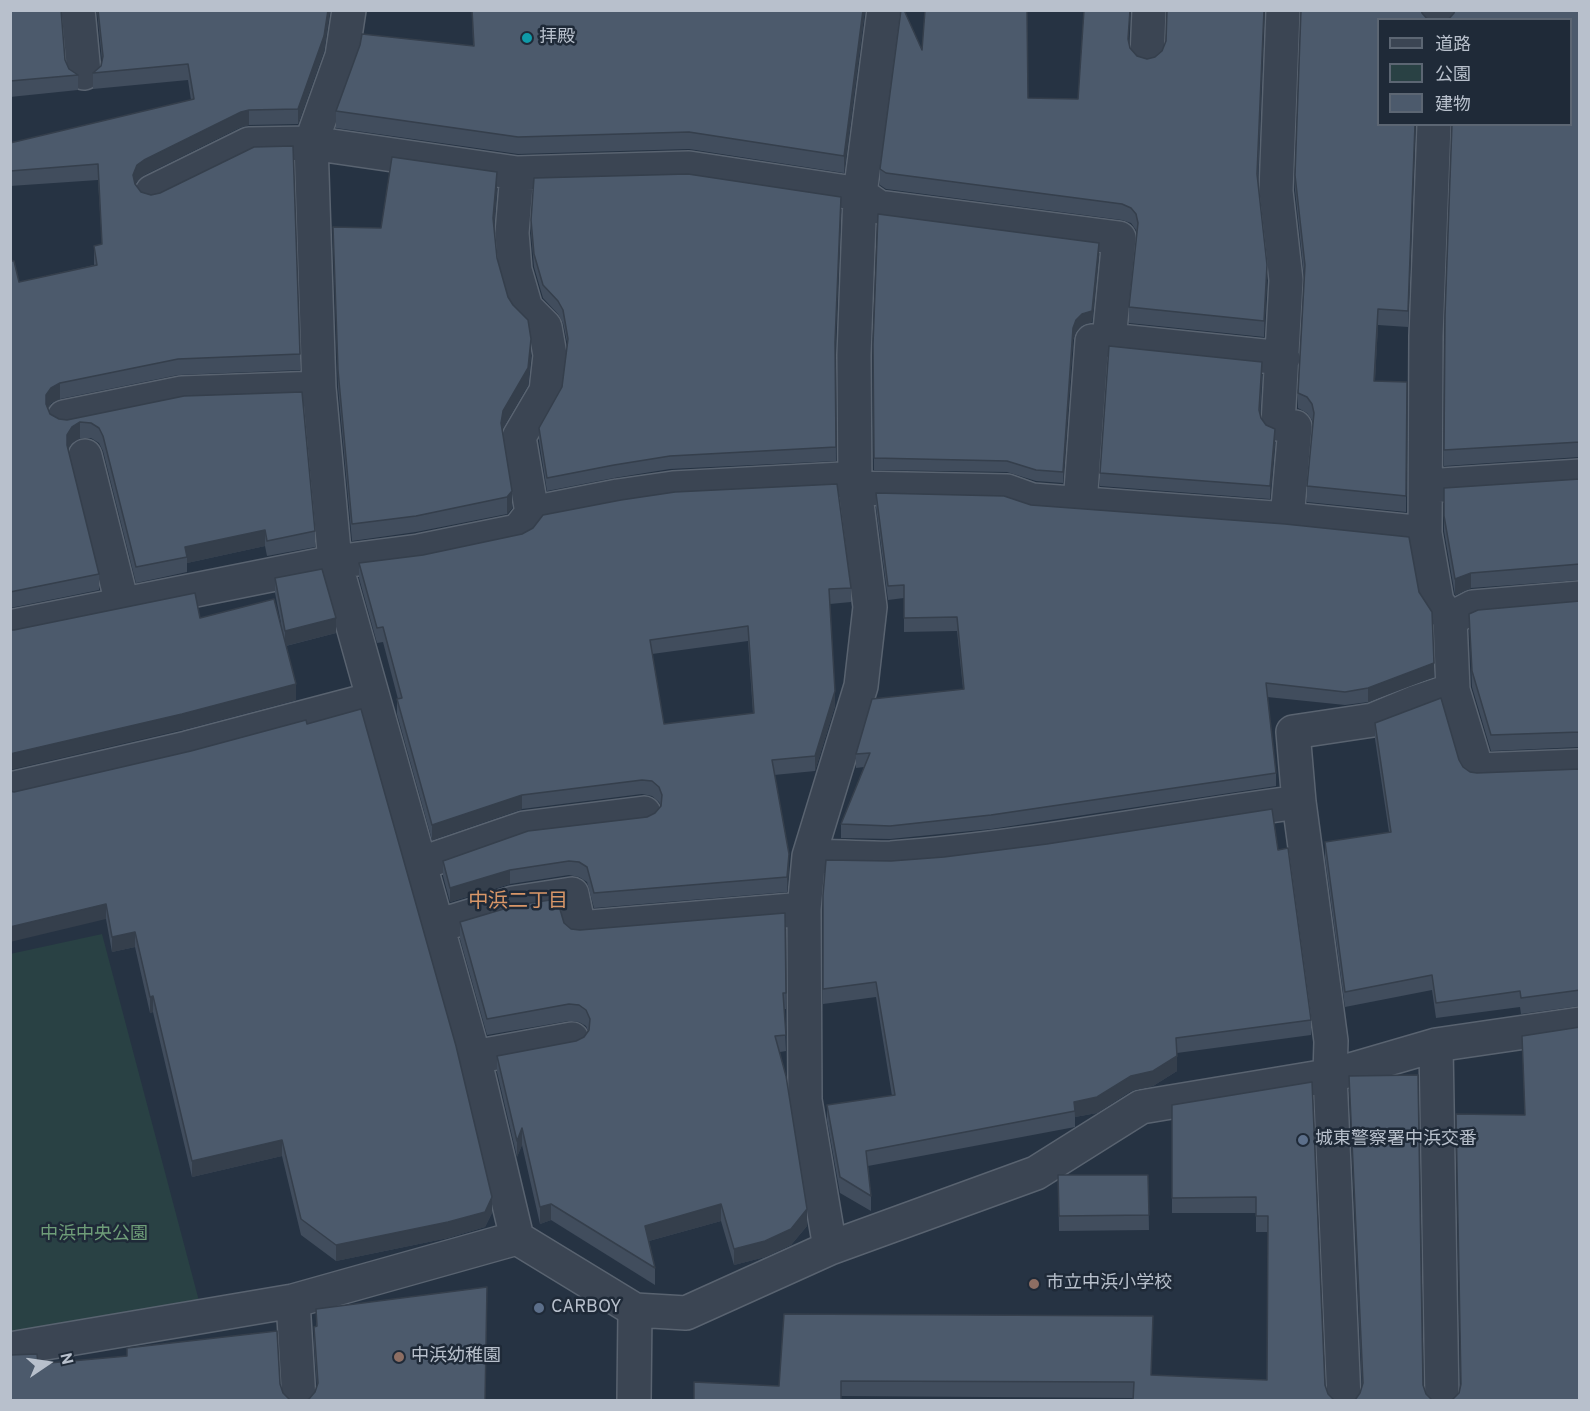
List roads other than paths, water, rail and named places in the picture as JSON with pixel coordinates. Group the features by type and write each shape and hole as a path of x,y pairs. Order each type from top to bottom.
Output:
{"street":[{"path":"78,10 84,74"},
{"path":"350,10 342,56 311,143 319,388 335,562 474,1057 517,1238 635,1310 686,1313 830,1248 1036,1173 1141,1107 1330,1075 1436,1045 1580,1024"},
{"path":"830,1248 805,1100 804,909 809,856 861,686 870,608 855,488 854,355 860,194 884,10"},
{"path":"1147,56 1149,10"},
{"path":"1283,10 1276,191 1286,280 1278,424 1295,427 1287,519"},
{"path":"1434,126 1426,336 1425,533 1437,602 1450,619 1453,690 1477,770 1580,766"},
{"path":"152,192 249,144 311,143 517,173 688,168 860,194 879,207 1119,238 1109,340"},
{"path":"517,173 512,233 515,270 526,308 545,327 550,355 546,391 519,437 532,513"},
{"path":"1080,504 1092,341 1109,340 1283,358"},
{"path":"64,417 182,393 319,388"},
{"path":"85,456 122,603"},
{"path":"1426,486 1580,476"},
{"path":"10,627 335,562 419,551 519,531 532,513 673,488 842,479 855,488 1007,491 1032,500 1287,519 1425,533"},
{"path":"1450,619 1473,607 1580,598"},
{"path":"1344,1401 1330,1075 1331,1041 1299,802 1293,732 1373,720 1453,690"},
{"path":"10,789 187,748 373,699"},
{"path":"809,856 889,858 997,847 1299,802"},
{"path":"419,864 524,828 644,813"},
{"path":"437,926 513,903 572,894 579,928 804,909"},
{"path":"474,1057 572,1039"},
{"path":"1436,1045 1442,1401"},
{"path":"10,1349 293,1301 517,1238"},
{"path":"293,1301 299,1401"},
{"path":"634,1401 635,1310"}],"place":[{"name":"拝殿","path":"527,38"},
{"name":"城東警察署中浜交番","path":"1303,1140"},
{"name":"市立中浜小学校","path":"1034,1284"},
{"name":"CARBOY","path":"539,1308"},
{"name":"中浜幼稚園","path":"399,1357"}],"district":[{"name":"中浜二丁目","path":"518,903"}],"park label":[{"name":"中浜中央公園","path":"94,1235"}]}
